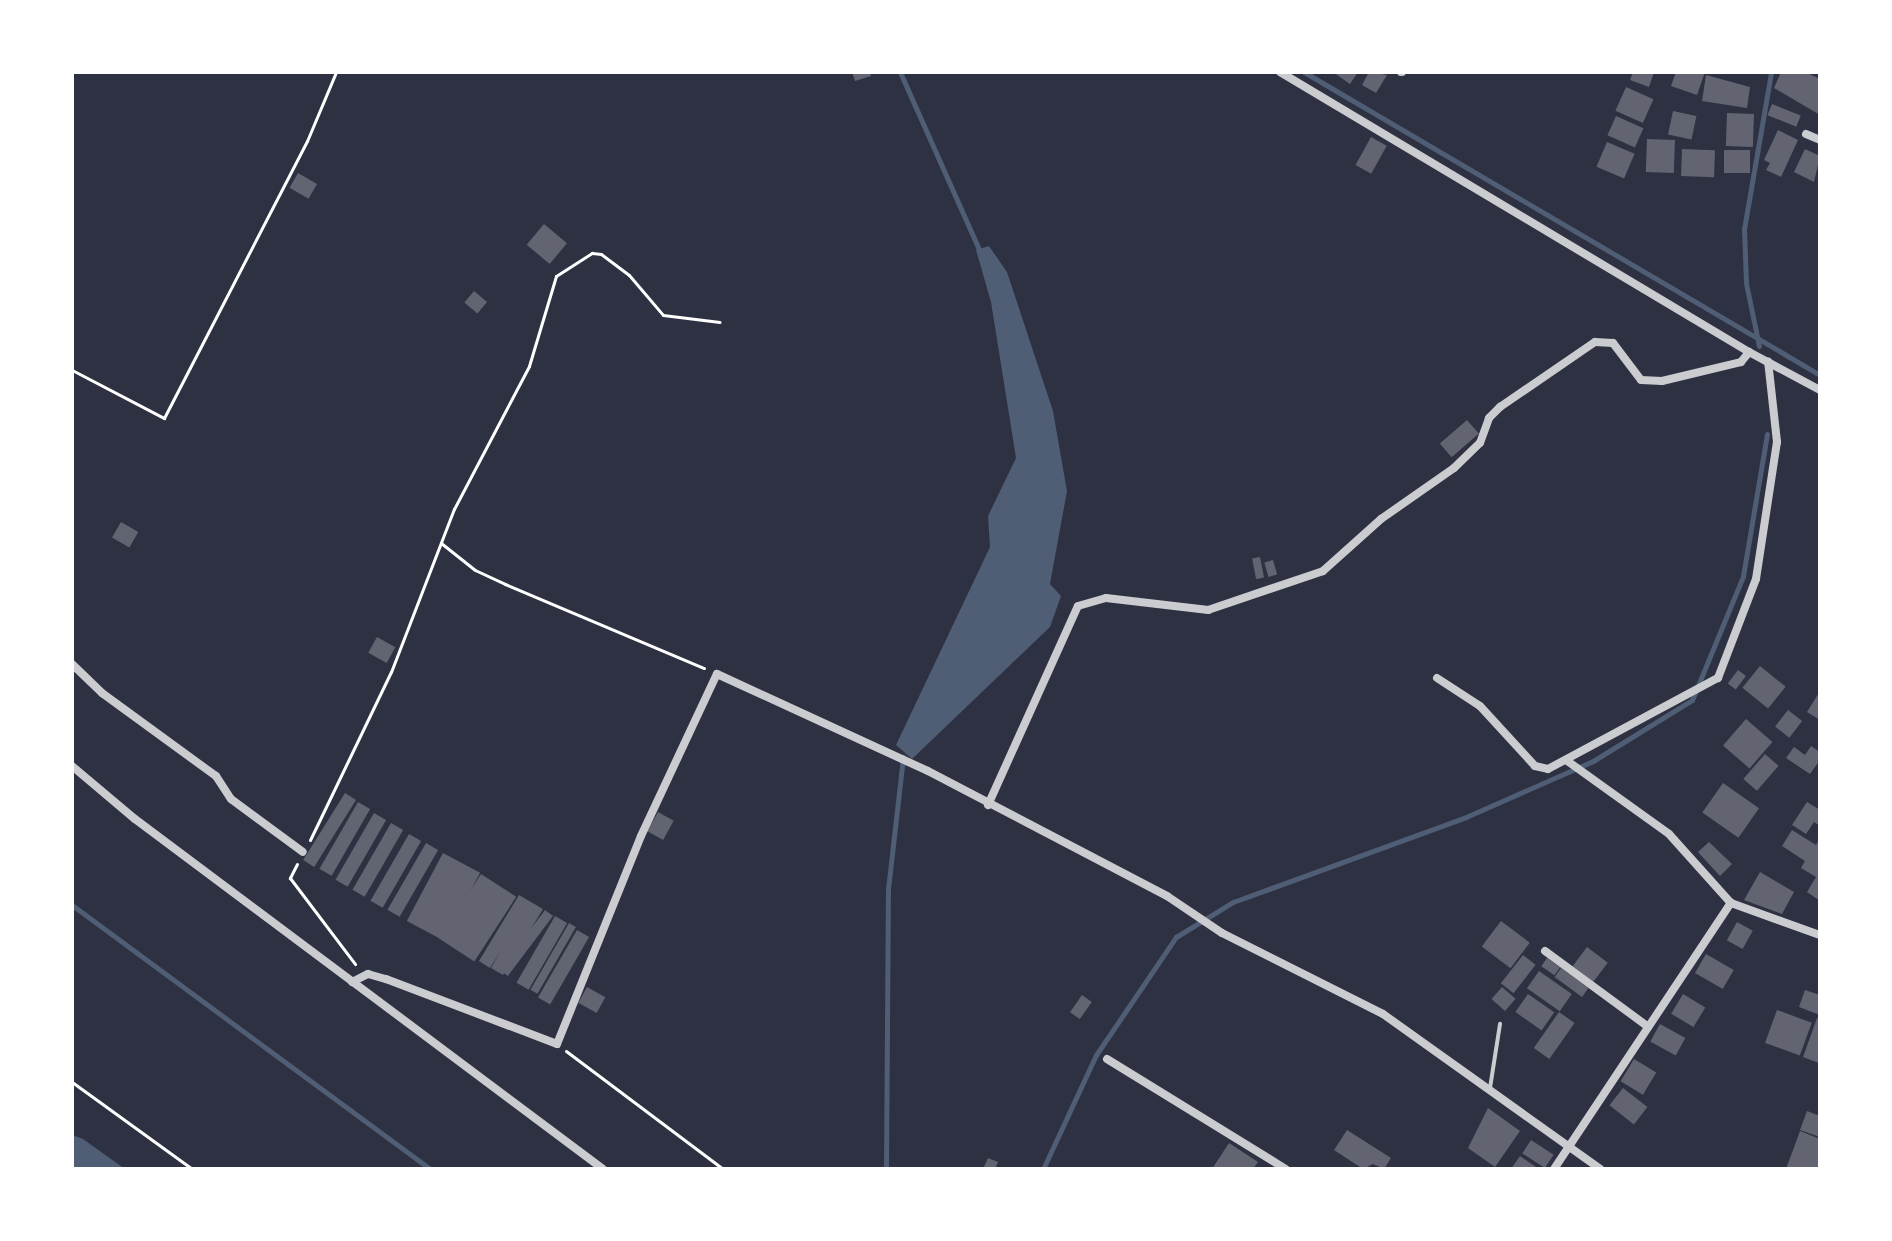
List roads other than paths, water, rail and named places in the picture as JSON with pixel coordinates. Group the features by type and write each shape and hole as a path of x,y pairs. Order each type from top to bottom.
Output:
{"street":[{"path":"1280,72 1749,352 1820,390"},
{"path":"1806,134 1820,140"},
{"path":"988,805 1078,606 1106,598 1208,610 1323,571 1381,519 1454,468 1480,443 1489,418 1500,407 1595,342 1613,343 1641,380 1662,381 1741,362 1749,352"},
{"path":"1437,678 1480,706 1535,766 1548,769 1619,734 1657,706 1718,678 1756,579 1777,442 1768,361"},
{"path":"72,664 102,693 216,776 231,799 303,852"},
{"path":"356,979 386,979 557,1044 641,836 717,674 894,754 1167,896 1222,933 1383,1014 1600,1169"},
{"path":"1566,760 1669,834 1731,903 1820,935"},
{"path":"72,766 603,1169"},
{"path":"1554,1169 1731,903"},
{"path":"1545,951 1647,1026"},
{"path":"1107,1059 1286,1169"}],"lane":[{"path":"1490,1091 1503,1034 1500,1024"}],"water":[{"path":"989,246 1007,272 1053,411 1067,491 1050,584 1061,596 1050,627 912,759 896,745 990,547 988,516 1016,458 991,302 976,250"},
{"path":"72,1135 83,1139 125,1169 72,1169"}],"waterway":[{"path":"900,72 981,254"},
{"path":"1304,72 1820,375"},
{"path":"1759,346 1746,283 1744,229 1771,72"},
{"path":"1043,1169 1096,1055 1176,937 1233,902 1466,817 1593,761 1692,700 1743,576 1767,434"},
{"path":"886,1169 888,889 903,757"},
{"path":"72,905 430,1169"}]}
